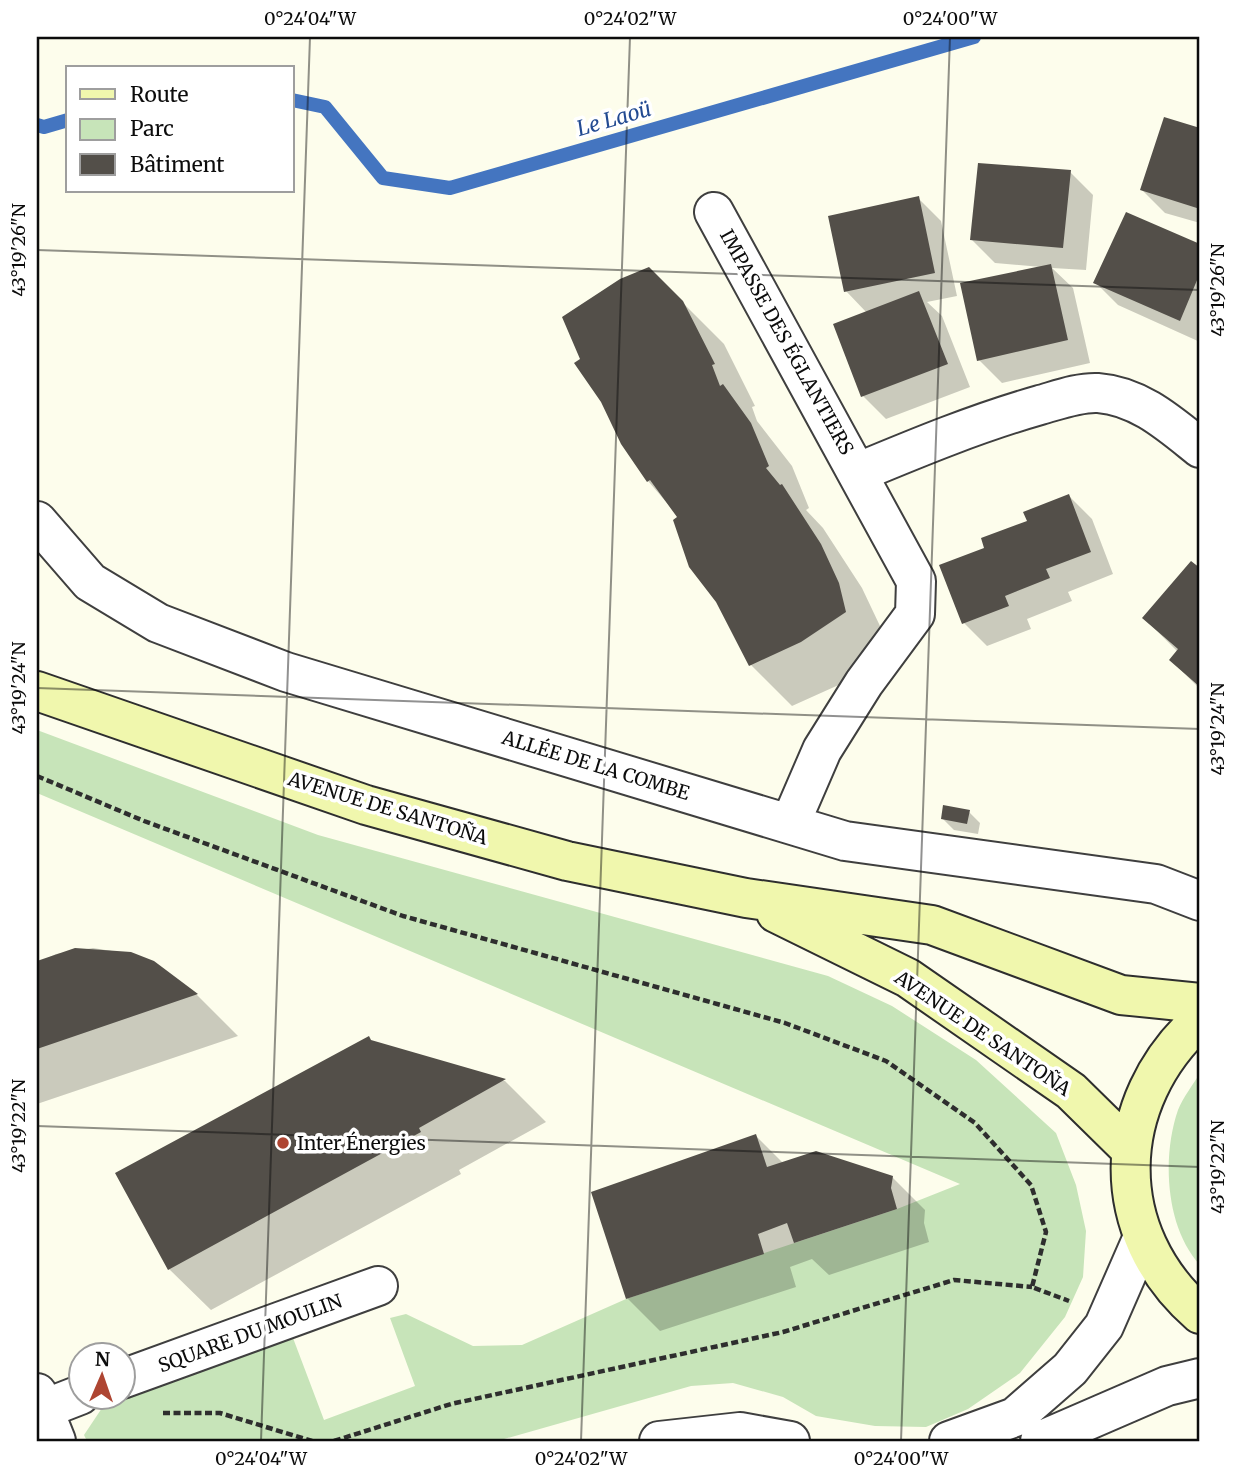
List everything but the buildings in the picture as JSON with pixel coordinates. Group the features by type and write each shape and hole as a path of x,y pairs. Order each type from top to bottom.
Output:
{"main road":[{"name":"AVENUE DE SANTOÑA","path":"37,691 366,805 567,861 746,898 932,925 1121,995 1200,1003"},
{"name":"AVENUE DE SANTOÑA","path":"746,898 908,978 1072,1091 1130,1149"},
{"path":"1200,1020 1174,1044 1144,1093 1130,1149 1132,1194 1143,1237 1175,1292 1200,1314"}],"street":[{"name":"IMPASSE DES ÉGLANTIERS","path":"715,212 916,581 915,614 864,683 822,750 790,824"},
{"path":"859,472 974,424 1072,396 1098,393 1131,401 1164,418 1200,448"},
{"name":"ALLÉE DE LA COMBE","path":"37,521 90,582 158,623 286,673 845,841 1156,884 1200,901"},
{"path":"948,1441 1014,1418 1070,1369 1104,1326 1143,1237"},
{"name":"SQUARE DU MOULIN","path":"136,1375 378,1286"},
{"path":"1040,1441 1167,1386 1200,1378"},
{"path":"45,1414 66,1403"},
{"path":"659,1441 740,1432 790,1441"}],"path":[{"path":"37,776 144,821 403,916 785,1023 886,1061 975,1123 1031,1185 1046,1232 1032,1287"},
{"path":"334,1441 450,1404 783,1332 954,1280 1032,1287 1081,1306"},
{"path":"153,1413 220,1413 312,1441"}],"green space":[{"path":"37,730 318,835 828,976 892,1006 976,1060 1056,1133 1076,1185 1086,1231 1083,1277 1065,1317 1020,1373 968,1409 926,1427 875,1426 816,1416 783,1397 733,1383 691,1386 497,1441 87,1441 84,1435 99,1412 136,1412 136,1392 293,1338 324,1420 415,1386 390,1318 406,1314 473,1346 522,1345 626,1299 897,1209 960,1184 37,793"},
{"path":"1200,1073 1200,1265 1188,1249 1173,1211 1169,1169 1173,1128 1178,1110"}],"waterway":[{"name":"Le Laoü","path":"294,100 325,107 383,178 450,188 974,37"},
{"name":"Le Laoü","path":"37,125 44,127 66,121"}],"place":[{"name":"Inter Énergies","path":"283,1143"}]}
